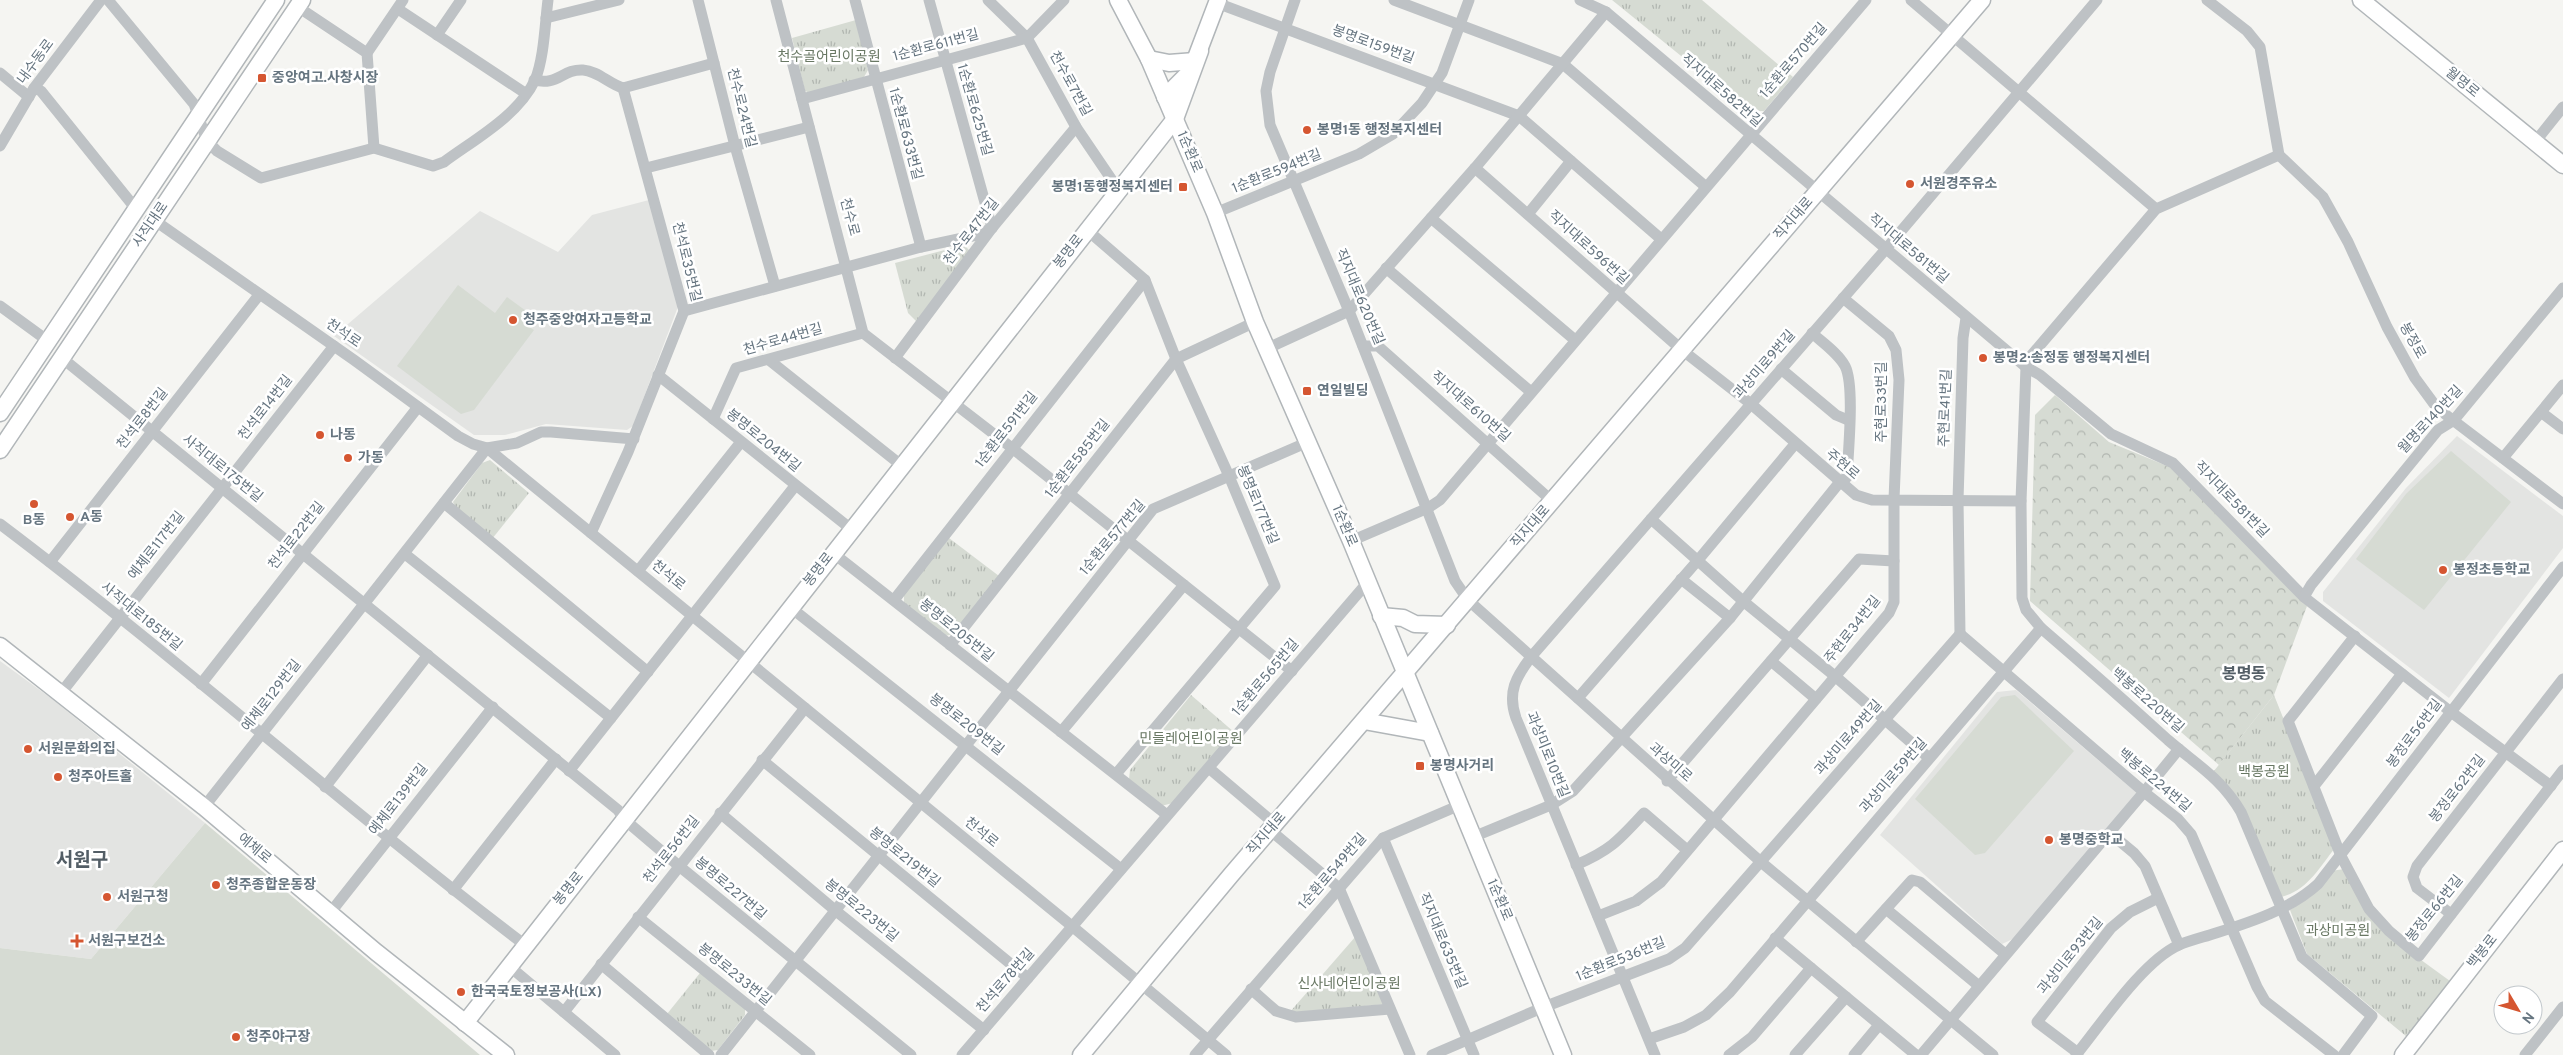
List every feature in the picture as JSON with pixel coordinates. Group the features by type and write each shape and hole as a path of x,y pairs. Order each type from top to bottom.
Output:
{"street":[{"name":"내수동로","path":"0,146 31,93 101,0"},
{"path":"108,0 194,104 204,128 217,151 261,178 374,148 433,166 444,162 514,108 534,80 548,0"},
{"name":"사직대로","path":"0,450 154,220 276,0"},
{"path":"438,35 461,0"},
{"path":"546,18 619,0"},
{"path":"698,0 714,63"},
{"name":"천수로","path":"776,0 848,268 863,333"},
{"name":"1순환로633번길","path":"855,0 874,78 921,247"},
{"name":"1순환로625번길","path":"929,0 992,228"},
{"name":"천수로7번길","path":"988,0 1027,38 1076,127 1118,189"},
{"path":"1027,38 1064,0"},
{"name":"직지대로620번길","path":"1295,0 1270,72 1267,107 1270,125 1349,311 1428,508 1455,581 1468,600"},
{"path":"1394,0 1562,64 1706,187"},
{"name":"1순환로594번길","path":"1215,213 1293,182 1378,144 1393,134 1422,103 1442,73 1469,0"},
{"name":"직지대로582번길","path":"1580,0 1606,12 1817,193"},
{"name":"1순환로570번길","path":"1351,541 1428,508 1440,500 1866,0"},
{"path":"1911,0 2156,209"},
{"name":"직지대로","path":"1082,1055 1272,827 1982,0"},
{"name":"과상미로9번길","path":"1531,657 1885,250 2098,0"},
{"path":"2026,367 2030,357 2156,209 2279,156 2260,47 2247,31 2207,0"},
{"name":"월명로","path":"2361,0 2563,166"},
{"path":"1165,97 1191,71 1218,2"},
{"name":"봉명로159번길","path":"1218,2 1284,29 1519,116"},
{"name":"1순환로","path":"1124,3 1215,213 1254,322 1351,541 1563,1055"},
{"path":"300,4 367,52"},
{"name":"사직대로","path":"0,413 136,209 204,128 300,4"},
{"path":"374,148 367,52 401,4 438,35 525,93"},
{"path":"1266,349 1349,311 1476,168 1606,12"},
{"name":"1순환로611번길","path":"802,99 1027,38"},
{"path":"1149,59 1169,63 1197,56"},
{"name":"봉명로","path":"465,1023 901,465 953,402 1086,229 1175,119 1197,56"},
{"name":"천수로24번길","path":"623,88 714,63 735,146 775,286"},
{"path":"534,80 546,83 571,71 582,70 591,71 623,88"},
{"path":"0,73 31,93 41,92 136,209"},
{"name":"천석로35번길","path":"590,533 634,439 684,311 623,88"},
{"path":"2535,142 2563,107"},
{"path":"1519,116 1661,239"},
{"name":"천수로47번길","path":"895,358 992,228 1076,127"},
{"path":"646,168 809,128"},
{"name":"봉정로","path":"2279,156 2323,197 2348,242 2387,327 2415,378 2437,408 2563,504"},
{"path":"1528,214 1571,161"},
{"name":"직지대로596번길","path":"1476,168 1682,350"},
{"name":"직지대로581번길","path":"1817,193 1966,318 2026,367 2040,375 2111,434 2173,463 2304,597 2451,712 2551,786"},
{"path":"1431,218 1575,340"},
{"name":"천석로","path":"154,220 334,346 458,436 473,444 487,448 1073,927 1226,1055"},
{"path":"684,311 921,247 977,235 992,228"},
{"name":"봉명로177번길","path":"1086,229 1145,280 1176,359 1229,476 1275,586 1116,774"},
{"path":"1386,268 1531,392"},
{"name":"1순환로591번길","path":"894,600 1145,280"},
{"name":"월명로140번길","path":"2304,597 2438,430 2454,420 2563,288"},
{"name":"천석로8번길","path":"50,562 259,295"},
{"name":"주현로33번길","path":"1843,298 1889,336 1896,350 1899,380 1894,500"},
{"path":"0,306 48,341"},
{"name":"주현로41번길","path":"1960,634 1958,500 1963,338 1966,318"},
{"name":"1순환로585번길","path":"950,645 1176,359 1254,322"},
{"path":"863,333 1012,448 1292,671"},
{"name":"천수로44번길","path":"713,419 736,368 863,333"},
{"path":"1473,837 1552,805 1573,791 1619,738 1730,618 1839,483 1847,477 1849,382 1845,366 1834,353 1812,334"},
{"name":"천석로14번길","path":"221,488 334,346"},
{"name":"직지대로610번길","path":"1363,346 1378,346 1489,442 1552,501"},
{"name":"주현로","path":"1682,350 1750,404 1839,483 1856,495 1872,500 2021,501"},
{"name":"사직대로175번길","path":"62,358 428,656 493,706"},
{"path":"769,360 901,465"},
{"name":"백봉로220번길","path":"2026,367 2021,501 2022,598 2026,610 2041,628 2179,749 2220,782 2233,798 2242,812 2302,957 2372,1016 2343,1055"},
{"path":"1781,369 1836,415 1848,420"},
{"name":"봉명로204번길","path":"658,375 851,529"},
{"path":"2503,458 2563,385"},
{"name":"천석로22번길","path":"201,684 418,407"},
{"path":"2541,412 2563,429"},
{"path":"487,448 517,443 541,432 634,439"},
{"path":"638,572 741,442"},
{"name":"1순환로577번길","path":"721,1055 1153,509 1308,442"},
{"path":"1578,698 1699,560 1795,444"},
{"name":"예체로129번길","path":"204,807 487,448"},
{"path":"569,771 795,486"},
{"name":"예체로117번길","path":"60,692 120,620 221,488"},
{"name":"주현로34번길","path":"1651,519 1743,601 1836,677 1890,613 1894,602 1894,500"},
{"path":"444,503 648,672"},
{"name":"사직대로185번길","path":"0,524 201,684 388,839 525,945"},
{"name":"봉명로205번길","path":"832,553 894,600 1007,692 1167,815"},
{"path":"405,554 611,718"},
{"path":"1667,781 1859,559 1894,561"},
{"name":"봉정로56번길","path":"2077,1054 2145,971 2179,945 2231,928 2281,908 2305,896 2318,884 2563,567"},
{"path":"1681,579 1730,618"},
{"name":"1순환로565번길","path":"1121,869 1167,815 1210,769 1367,582"},
{"path":"1061,732 1184,585"},
{"name":"과상미로","path":"1468,600 1578,698 1667,781 1807,901 1993,1055"},
{"name":"봉명로209번길","path":"790,607 966,744 1121,869"},
{"path":"1381,616 1403,618 1414,624 1447,625"},
{"name":"과상미로59번길","path":"1649,1039 1684,1027 1706,1015 1775,938 2041,628"},
{"name":"백봉로224번길","path":"1960,634 2178,819 2190,834 2265,1001 2334,1055"},
{"name":"과상미로49번길","path":"1761,862 1960,634"},
{"name":"봉정로66번길","path":"2355,636 2288,721 2341,856 2369,909 2389,931 2419,956 2563,770"},
{"name":"예체로","path":"0,646 204,807 330,913 506,1055"},
{"path":"325,787 428,656"},
{"name":"과상미로10번길","path":"1531,657 1518,675 1511,690 1512,706 1655,1055"},
{"path":"1771,661 1816,699"},
{"path":"2314,786 2402,674"},
{"path":"1598,916 1636,901 1661,882 1712,819 1836,677 1929,758"},
{"name":"봉정로62번길","path":"2451,914 2417,888 2413,877 2417,866 2563,679"},
{"name":"봉명로227번길","path":"493,706 618,810 625,820 679,866 794,962 911,1055"},
{"name":"예체로139번길","path":"330,913 493,706"},
{"name":"천석로56번길","path":"564,1012 805,708"},
{"path":"1364,721 1430,733"},
{"path":"1922,1055 2179,749"},
{"path":"453,890 556,760"},
{"name":"봉명로219번길","path":"762,760 1028,978"},
{"path":"1210,769 1338,888 1410,1055"},
{"name":"1순환로549번길","path":"1195,1055 1383,838 1460,805"},
{"name":"봉명로223번길","path":"720,813 984,1030"},
{"path":"1576,865 1604,853 1644,813 1687,850"},
{"path":"2110,833 2134,852 2146,866 2179,945"},
{"name":"직지대로635번길","path":"1383,838 1474,1055"},
{"name":"백봉로","path":"2403,1055 2563,850"},
{"name":"1순환로536번길","path":"1432,1055 1544,1007 1669,959 1685,948 1761,862"},
{"name":"천석로78번길","path":"962,1055 1121,869"},
{"path":"1856,942 1912,880 1920,882 2005,954"},
{"name":"과상미로93번길","path":"2077,1054 2037,1022 2110,928 2130,912 2158,898"},
{"path":"1886,909 1979,986"},
{"name":"봉명로233번길","path":"638,918 810,1055"},
{"path":"1775,938 1916,1055"},
{"path":"601,964 709,1055"},
{"path":"509,966 615,1055"},
{"path":"1729,1055 1752,1037 1811,968"},
{"path":"1251,989 1285,1015 1296,1017 1390,1009"},
{"path":"1796,1055 1846,997"},
{"path":"2526,1055 2563,1007"},
{"path":"1854,1055 1879,1025"}],"shaded area":[{"name":"청주중앙여자고등학교","path":"649,200 679,304 633,426 627,430 546,424 505,435 474,435 334,336 480,211 558,252 592,215"},
{"name":"봉정초등학교","path":"2457,436 2563,516 2563,548 2449,698 2323,601 2323,592 2406,488"},
{"path":"0,661 52,699 205,823 91,959 0,948"},
{"path":"2016,690 2138,794 2017,937 2002,944 1880,835 1997,692"}],"green space":[{"path":"1612,0 1702,0 1793,77 1764,111 1749,111"},
{"name":"천수골어린이공원","path":"856,20 868,70 864,77 810,93 805,91 792,38"},
{"path":"964,245 970,251 917,322 908,313 895,263"},
{"path":"458,285 495,313 507,297 533,316 526,325 534,330 474,410 461,414 397,366"},
{"path":"2055,395 2109,442 2172,468 2307,606 2274,695 2219,765 2030,601 2035,415"},
{"path":"2451,451 2511,502 2424,610 2356,559 2406,494"},
{"path":"490,460 529,493 492,539 456,509 453,502 482,463"},
{"path":"949,538 999,576 954,634 945,636 904,605 904,594"},
{"name":"민들레어린이공원","path":"1191,695 1234,732 1173,803 1161,806 1129,779 1130,770"},
{"path":"2015,695 2074,751 1985,853 1975,855 1915,799 2001,697"},
{"name":"백봉공원","path":"2274,695 2335,848 2312,878 2298,890 2281,897 2214,771"},
{"name":"청주종합운동장","path":"205,823 480,1055 0,1055 0,948 91,959"},
{"name":"과상미공원","path":"2344,869 2367,909 2417,957 2450,981 2407,1037 2307,954 2290,910 2310,897 2331,871"},
{"name":"신사네어린이공원","path":"1356,936 1386,1004 1289,1013"},
{"path":"700,973 745,1008 745,1015 718,1050 711,1051 667,1014"}],"place":[{"name":"중앙여고.사창시장","path":"262,78"},
{"name":"봉명1동 행정복지센터","path":"1307,130"},
{"name":"서원경주유소","path":"1910,184"},
{"name":"봉명1동행정복지센터","path":"1183,187"},
{"name":"청주중앙여자고등학교","path":"513,320"},
{"name":"봉명2·송정동 행정복지센터","path":"1983,358"},
{"name":"연일빌딩","path":"1307,391"},
{"name":"나동","path":"320,435"},
{"name":"가동","path":"348,458"},
{"name":"B동","path":"34,504"},
{"name":"A동","path":"70,517"},
{"name":"봉정초등학교","path":"2443,570"},
{"name":"서원문화의집","path":"28,749"},
{"name":"봉명사거리","path":"1420,766"},
{"name":"청주아트홀","path":"58,777"},
{"name":"봉명중학교","path":"2049,840"},
{"name":"청주종합운동장","path":"216,885"},
{"name":"서원구청","path":"107,897"},
{"name":"서원구보건소","path":"77,941"},
{"name":"한국국토정보공사(LX)","path":"461,992"},
{"name":"청주야구장","path":"236,1037"}],"district":[{"name":"봉명동","path":"2244,675"},
{"name":"서원구","path":"82,861"}]}
